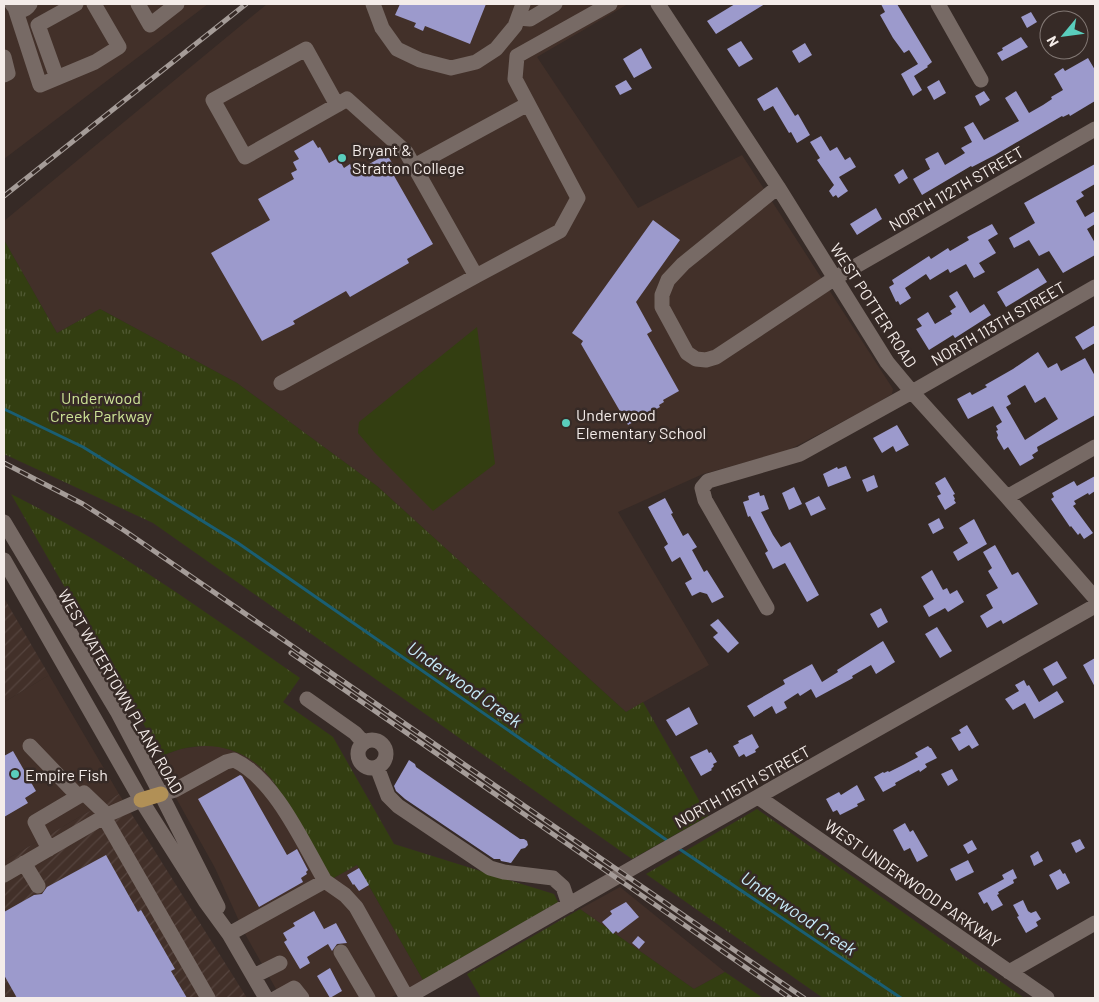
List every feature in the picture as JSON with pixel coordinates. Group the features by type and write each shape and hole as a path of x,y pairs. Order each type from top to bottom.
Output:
{"main road":[{"path":"141,800 161,794"}],"street":[{"path":"57,78 38,25 76,4"},
{"path":"23,7 40,85 96,62 119,47 94,4"},
{"path":"138,4 150,26 177,4"},
{"path":"373,4 382,28 397,49 420,60 451,68 476,62 496,49 515,26 520,11 530,19 555,4"},
{"path":"517,56 610,4"},
{"name":"WEST POTTER ROAD","path":"658,4 778,188 887,362 1095,598"},
{"path":"938,4 980,80"},
{"path":"281,383 560,231 578,198 515,80 517,56 505,38"},
{"path":"337,104 306,49 213,100 245,157 347,99 406,152 476,276"},
{"path":"4,57 8,73 4,75"},
{"path":"414,166 528,104"},
{"name":"NORTH 112TH STREET","path":"778,188 683,264 668,280 662,295 662,307 687,353 696,359 706,360 716,357 835,278 1095,129"},
{"name":"NORTH 113TH STREET","path":"766,608 705,500 702,488 708,481 800,454 1095,287"},
{"path":"1007,497 1095,447"},
{"name":"WEST WATERTOWN PLANK ROAD","path":"4,522 118,714 215,899 229,934"},
{"name":"WEST WATERTOWN PLANK ROAD","path":"4,560 141,800 205,901 229,934 266,997"},
{"name":"NORTH 115TH STREET","path":"407,998 1095,606"},
{"path":"307,699 355,734 364,743 369,740 377,741 384,748 385,759 377,767 388,796 398,806 490,868 504,872 553,878 563,887 569,905"},
{"path":"30,746 78,796"},
{"path":"161,794 175,790 226,762 234,760 243,764 260,778 277,799 324,881 345,895 356,907 407,998"},
{"path":"49,849 35,822 84,793 106,816 208,998"},
{"name":"WEST UNDERWOOD PARKWAY","path":"758,797 1047,998"},
{"path":"4,875 106,816 141,800"},
{"path":"24,863 38,886"},
{"path":"229,934 324,881"},
{"path":"1009,972 1095,923"},
{"path":"341,952 368,998"},
{"path":"254,976 280,962"},
{"path":"266,997 294,988 302,998"}],"shaded area":[{"path":"4,4 208,4 4,159"},
{"path":"267,4 628,4 537,57 638,208 742,155 893,389 892,394 874,405 787,451 703,474 618,512 709,665 626,712 377,486 237,383 100,309 57,333 4,240 4,221"},
{"path":"4,598 49,675 4,702"},
{"path":"49,675 119,794 4,861 4,702"},
{"path":"208,745 239,753 252,760 266,772 276,785 330,880 357,865 423,980 390,998 281,998 244,932 215,868 156,762 162,756 180,749"},
{"path":"119,794 247,998 4,998 4,861"},
{"path":"620,887 725,972 694,989 580,909"}],"green space":[{"name":"Underwood Creek Parkway","path":"4,240 57,333 100,309 237,383 377,486 626,712 643,702 708,816 632,859 153,523 4,454"},
{"path":"477,327 495,464 433,511 375,453 358,433 359,422"},
{"path":"11,494 123,557 300,678 283,702 333,737 394,844 554,894 558,902 423,980 357,865 330,880 279,790 267,774 256,764 231,750 218,747 190,747 162,756"},
{"path":"757,809 1024,998 823,998 646,874"},
{"path":"580,909 694,989 725,972 763,998 481,998 467,974"}],"building":[{"path":"400,4 486,4 470,44 425,26 423,31 414,27 416,23 395,15"},
{"path":"735,4 765,4 716,34 707,21"},
{"path":"881,4 897,4 932,62 914,76 922,90 913,96 901,74 918,64 909,50 904,53 893,38 880,15 885,12"},
{"path":"1031,12 1037,22 1027,28 1021,17"},
{"path":"1021,37 1028,47 1002,61 997,53"},
{"path":"741,41 753,59 739,67 727,49"},
{"path":"805,43 812,55 799,63 792,51"},
{"path":"641,48 652,68 634,78 623,59"},
{"path":"1084,60 1089,60 1095,70 1095,101 1070,116 1069,114 1062,116 922,195 913,179 930,169 925,159 938,152 945,165 965,153 961,148 972,142 964,127 973,122 984,140 1019,121 1005,98 1016,91 1029,113 1063,90 1054,74 1063,68 1065,71"},
{"path":"626,80 632,89 620,95 615,86"},
{"path":"939,80 946,93 934,100 927,87"},
{"path":"777,87 795,116 798,114 810,135 797,143 773,106 764,111 757,99"},
{"path":"984,91 990,100 980,106 975,96"},
{"path":"821,136 830,151 837,147 845,160 850,157 856,167 839,177 848,191 838,198 836,195 833,197 829,191 834,185 817,160 820,158 810,142"},
{"path":"313,140 318,148 320,147 329,163 338,158 344,168 350,164 355,172 387,154 397,172 393,174 433,244 407,259 409,263 350,297 346,291 293,321 295,324 262,341 211,253 270,220 258,199 294,179 291,173 297,170 293,162 299,159 294,151"},
{"path":"1095,164 1095,184 1081,192 1084,196 1076,201 1085,217 1095,211 1095,224 1087,229 1095,243 1095,255 1063,273 1049,251 1039,256 1029,240 1014,248 1009,238 1035,223 1024,203"},
{"path":"903,169 908,178 899,184 894,175"},
{"path":"876,208 882,219 857,235 850,224"},
{"path":"653,220 680,240 636,302 652,331 647,334 679,391 663,400 664,402 659,405 660,407 628,425 581,344 583,341 572,333"},
{"path":"992,224 998,234 988,240 996,253 979,263 985,272 974,278 966,264 950,273 948,269 930,280 926,274 905,288 911,298 900,305 898,301 896,302 889,287 894,284 892,280 929,256 931,259 948,248 950,251 969,240 967,237"},
{"path":"1038,268 1047,282 1006,307 997,292"},
{"path":"957,291 970,313 984,304 991,315 955,338 953,335 929,350 916,329 922,326 917,319 928,312 935,324 952,314 950,311 956,307 949,296"},
{"path":"1095,325 1095,343 1083,350 1075,337"},
{"path":"1038,352 1048,368 1057,363 1061,371 1085,358 1095,376 1095,415 1037,447 1038,451 1032,455 1034,458 1020,466 1008,447 1004,450 997,438 996,431 998,430 996,426 1002,422 993,406 968,419 957,399 970,392 972,395 987,387 985,385","holes":["1025,385 1035,403 1045,397 1058,419 1025,440 1006,407 1011,404 1007,396"]},
{"path":"897,425 909,445 896,452 893,446 882,453 873,438"},
{"path":"846,466 851,478 828,487 823,474 837,467 838,469"},
{"path":"874,475 878,487 867,492 862,480"},
{"path":"1095,476 1095,491 1074,501 1076,504 1073,506 1093,533 1084,539 1080,533 1078,535 1070,527 1051,499 1054,497 1052,493 1074,481 1077,486"},
{"path":"945,477 955,494 953,495 956,503 945,510 937,496 941,494 935,483"},
{"path":"794,487 802,504 789,510 782,493"},
{"path":"759,492 760,496 764,495 769,509 761,512 773,535 781,547 790,542 819,595 807,602 785,563 773,569 765,553 768,551 750,516 748,517 743,502 749,500 748,496"},
{"path":"819,496 826,509 811,516 805,503"},
{"path":"665,498 683,536 688,533 697,547 692,550 704,572 707,570 724,597 712,603 707,594 700,592 692,596 685,583 692,579 680,557 672,562 664,547 668,544 648,507"},
{"path":"939,518 944,528 933,534 928,524"},
{"path":"974,519 987,544 958,561 953,552 968,543 959,528"},
{"path":"995,545 1012,575 1018,572 1038,604 1003,624 1001,620 987,628 980,616 993,608 986,595 998,588 988,571 992,568 983,552"},
{"path":"932,570 943,590 947,588 950,594 957,590 964,602 948,612 945,608 929,617 923,606 934,599 921,577"},
{"path":"881,608 888,622 878,628 870,614"},
{"path":"718,619 739,643 728,653 713,637 718,633 710,625"},
{"path":"937,627 952,651 940,658 925,634"},
{"path":"883,641 895,662 876,674 871,665 852,676 853,678 816,698 811,689 800,696 798,693 784,702 787,708 776,714 772,706 754,717 747,706 785,684 783,680 812,664 822,682 838,672 837,670"},
{"path":"1095,658 1095,687 1083,665"},
{"path":"1057,661 1067,678 1053,686 1043,669"},
{"path":"1024,680 1039,702 1057,691 1064,702 1034,719 1025,703 1013,710 1005,699 1019,691 1015,685"},
{"path":"689,707 698,724 676,736 666,720"},
{"path":"967,725 979,745 972,749 969,745 959,751 951,738 961,733 959,730"},
{"path":"752,734 759,747 755,750 756,752 746,757 744,754 739,757 733,746 739,743 738,741"},
{"path":"928,746 937,758 925,764 927,767 920,772 919,770 883,792 874,777 883,772 889,772 918,757 915,753"},
{"path":"707,749 717,762 713,764 712,770 701,776 690,757"},
{"name":"Empire Fish","path":"13,751 36,791 25,798 28,803 4,817 4,756"},
{"path":"409,760 416,767 520,839 527,841 528,845 521,849 511,863 494,859 405,799 396,791 394,786"},
{"path":"952,769 958,780 948,786 941,774"},
{"path":"240,775 287,855 297,849 308,870 307,874 301,878 303,882 259,907 198,799"},
{"path":"857,785 865,800 857,804 858,806 840,815 837,810 833,812 826,799 839,792 841,795"},
{"path":"905,823 910,832 913,830 928,856 917,862 910,848 904,851 893,830"},
{"path":"1080,839 1085,848 1076,853 1071,843"},
{"path":"972,840 977,849 968,854 963,845"},
{"path":"1038,851 1043,861 1034,866 1030,856"},
{"path":"106,855 138,912 141,910 175,969 171,971 187,998 17,998 4,975 4,912 34,895 42,894 47,887"},
{"path":"968,860 974,872 956,881 950,869"},
{"path":"359,868 369,885 359,891 347,875"},
{"path":"1013,869 1017,878 1013,880 1014,883 998,892 999,894 997,895 1003,905 992,911 987,902 984,904 978,893 1004,879 1002,875"},
{"path":"1060,869 1063,874 1065,873 1070,883 1057,890 1049,875"},
{"path":"1023,900 1028,911 1031,913 1036,911 1041,919 1036,922 1038,926 1026,933 1013,905"},
{"path":"626,902 639,917 618,933 616,931 613,934 602,922 612,914 610,911"},
{"path":"314,911 324,929 336,923 347,943 337,944 332,951 328,944 307,957 310,963 300,969 284,942 287,940 283,933 295,926 293,923"},
{"path":"638,936 645,942 639,949 632,943"},
{"path":"330,968 342,991 330,998 317,976"}],"waterway":[{"name":"Underwood Creek","path":"4,409 83,447 238,543 668,841"},
{"name":"Underwood Creek","path":"678,848 901,998"}],"railway":[{"path":"4,196 246,4"},
{"path":"4,463 83,504 125,531 804,998"},
{"path":"291,653 790,998"}],"place":[{"name":"Bryant & Stratton College","path":"342,158"},
{"name":"Underwood Elementary School","path":"566,423"},
{"name":"Empire Fish","path":"15,774"}]}
